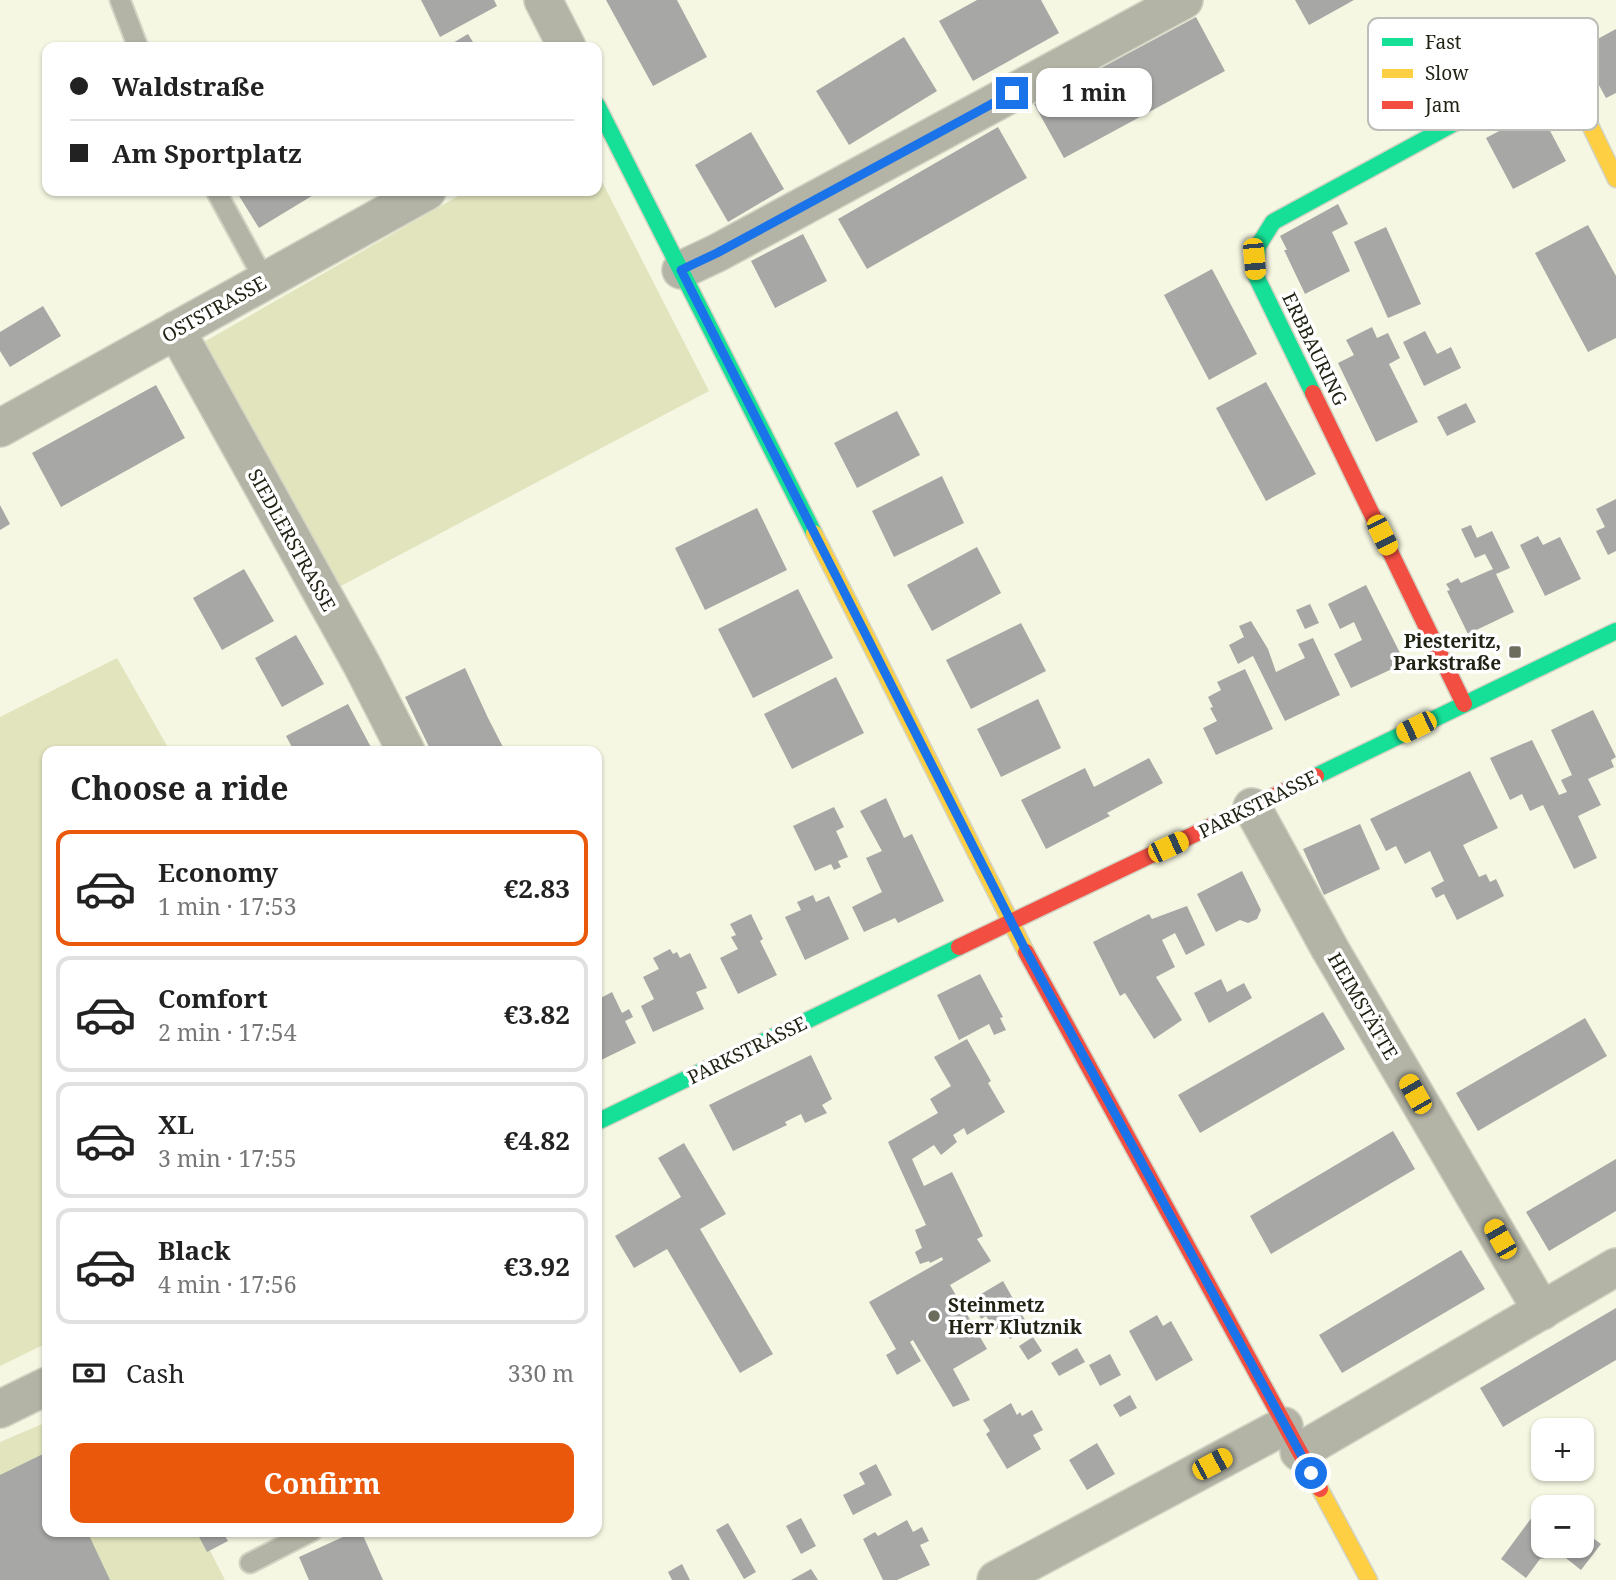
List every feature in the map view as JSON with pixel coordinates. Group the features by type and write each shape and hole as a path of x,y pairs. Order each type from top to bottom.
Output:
{"street":[{"path":"543,0 564,42"},
{"path":"681,270 1184,0"},
{"path":"602,115 1012,922 1121,1128 1369,1580"},
{"name":"ERBBAURING","path":"1442,130 1273,222 1257,244 1254,259 1255,274 1464,704"},
{"name":"ERBBAURING","path":"1593,130 1616,178"},
{"name":"OSTSTRASSE","path":"0,428 419,196"},
{"name":"SIEDLERSTRASSE","path":"176,330 367,674 403,746"},
{"name":"PARKSTRASSE","path":"602,1120 1616,631"},
{"name":"HEIMSTÄTTE","path":"1252,807 1330,949 1542,1311"},
{"path":"996,1580 1292,1439 1542,1311 1616,1267"},
{"path":"0,1409 42,1388"}],"lane":[{"path":"120,0 136,42"},
{"path":"219,196 265,281"},
{"path":"250,1563 300,1537"}],"green space":[{"path":"602,182 709,391 339,587 204,342 458,196 602,196"},
{"path":"117,658 167,746 42,746 42,1345 0,1366 0,717"},
{"path":"42,1424 42,1537 203,1537 225,1580 0,1580 0,1442"}],"building":[{"path":"421,0 494,0 497,6 440,37"},
{"path":"606,0 677,0 707,57 653,86"},
{"path":"977,0 1041,0 1059,33 973,81 939,21"},
{"path":"1295,0 1354,0 1309,25"},
{"path":"1196,17 1225,71 1064,158 1034,104"},
{"path":"1616,29 1616,93 1606,98 1598,83 1598,39"},
{"path":"468,34 473,42 454,42"},
{"path":"904,37 937,91 849,145 816,91"},
{"path":"998,127 1027,178 867,269 838,219"},
{"path":"1501,130 1550,130 1566,161 1513,189 1486,138"},
{"path":"751,132 784,189 728,222 695,165"},
{"path":"239,196 312,196 259,228"},
{"path":"1338,204 1348,224 1332,232 1350,271 1305,294 1280,236"},
{"path":"1588,225 1616,276 1616,338 1588,352 1535,253"},
{"path":"1386,227 1421,304 1388,318 1354,242"},
{"path":"803,234 827,281 775,308 751,261"},
{"path":"1212,269 1257,354 1209,380 1164,295"},
{"path":"43,306 61,336 10,367 0,351 0,332"},
{"path":"1372,327 1377,338 1388,333 1400,358 1389,364 1418,422 1376,442 1338,363 1354,355 1346,340"},
{"path":"1425,331 1437,354 1451,347 1461,368 1424,386 1403,342"},
{"path":"1266,382 1316,474 1266,501 1216,408"},
{"path":"156,385 185,438 61,507 32,453"},
{"path":"1466,403 1476,422 1447,436 1437,417"},
{"path":"897,411 920,455 857,488 834,443"},
{"path":"942,476 964,523 894,557 872,511"},
{"path":"1616,499 1616,551 1608,555 1596,531 1605,527 1596,509"},
{"path":"0,505 10,524 0,530"},
{"path":"757,508 787,570 705,610 675,548"},
{"path":"1471,525 1477,538 1492,531 1510,568 1496,574 1514,612 1468,634 1446,584 1458,578 1461,583 1493,569 1485,554 1475,558 1461,529"},
{"path":"1538,536 1543,545 1560,537 1581,579 1545,596 1520,545"},
{"path":"977,547 1001,593 932,631 907,585"},
{"path":"244,569 274,621 222,650 193,598"},
{"path":"1366,585 1405,663 1351,688 1334,654 1362,640 1354,622 1340,629 1328,604"},
{"path":"798,589 833,658 753,698 718,629"},
{"path":"1310,604 1319,623 1305,629 1296,610"},
{"path":"1251,621 1268,649 1276,672 1305,658 1298,644 1313,638 1340,695 1285,721 1253,656 1238,664 1229,645 1244,637 1239,626"},
{"path":"1021,623 1046,671 971,709 946,660"},
{"path":"296,635 324,684 282,707 255,658"},
{"path":"465,668 502,746 429,746 405,697"},
{"path":"1245,669 1273,729 1216,755 1203,728 1217,721 1208,697 1221,690 1217,682"},
{"path":"836,677 864,733 792,769 764,714"},
{"path":"1038,699 1061,748 1001,777 977,729"},
{"path":"348,704 370,746 291,746 286,736"},
{"path":"1593,710 1616,757 1611,760 1614,767 1588,779 1601,805 1578,816 1597,858 1574,869 1543,805 1530,811 1522,794 1510,800 1490,758 1532,740 1559,795 1567,792 1561,780 1572,775 1551,730"},
{"path":"1149,758 1163,783 1107,813 1110,816 1046,849 1021,800 1085,768 1094,787"},
{"path":"1470,771 1498,828 1463,845 1479,877 1486,874 1490,882 1496,879 1504,896 1457,920 1444,894 1436,898 1431,888 1444,881 1430,851 1405,864 1396,846 1386,851 1370,819"},
{"path":"886,798 904,838 912,834 944,901 898,923 895,918 864,932 852,907 882,892 866,858 882,851 860,811"},
{"path":"834,807 844,827 836,831 848,857 838,861 841,867 834,870 831,864 815,871 793,826"},
{"path":"1360,824 1380,869 1324,895 1303,849"},
{"path":"1242,871 1261,910 1257,919 1248,923 1240,920 1216,932 1197,894"},
{"path":"813,895 816,902 829,896 849,939 805,960 785,917 801,910 797,902"},
{"path":"1187,906 1205,945 1186,955 1175,933 1162,940 1175,967 1156,977 1182,1020 1154,1039 1125,993 1120,996 1093,942 1149,914 1152,919"},
{"path":"751,914 763,939 760,941 777,975 738,994 720,958 738,949 731,937 736,935 730,924"},
{"path":"670,949 673,954 677,952 680,958 690,953 707,988 696,992 704,1009 653,1032 641,1006 654,999 643,977 659,969 653,958"},
{"path":"980,974 1003,1017 1000,1018 1006,1030 994,1035 989,1024 959,1040 937,995"},
{"path":"1221,979 1227,992 1244,983 1252,998 1209,1023 1194,993"},
{"path":"612,992 622,1013 629,1009 633,1017 625,1021 636,1043 602,1060 602,997"},
{"path":"1323,1012 1345,1049 1200,1133 1178,1095"},
{"path":"1585,1018 1607,1056 1478,1131 1456,1093"},
{"path":"967,1039 1005,1112 967,1135 964,1128 953,1135 957,1142 941,1155 934,1145 912,1159 924,1186 952,1172 983,1236 977,1239 991,1261 950,1285 987,1349 953,1369 970,1400 953,1407 913,1340 910,1342 921,1361 897,1375 886,1355 896,1349 869,1302 943,1260 942,1257 920,1264 915,1252 922,1248 915,1230 926,1225 888,1142 938,1113 930,1099 951,1086 934,1057"},
{"path":"811,1055 832,1099 822,1105 827,1113 805,1123 801,1114 785,1122 787,1125 733,1151 709,1105"},
{"path":"1393,1131 1415,1169 1271,1254 1250,1216"},
{"path":"684,1143 726,1214 700,1229 773,1354 740,1373 667,1249 634,1268 615,1236 681,1197 658,1158"},
{"path":"1616,1159 1616,1211 1549,1251 1526,1212"},
{"path":"1461,1250 1485,1289 1342,1373 1319,1335"},
{"path":"1003,1281 1029,1327 1010,1339 1002,1326 995,1330 986,1316 981,1319 971,1300"},
{"path":"1616,1308 1616,1360 1503,1427 1480,1388"},
{"path":"1157,1315 1163,1326 1171,1321 1193,1360 1156,1381 1129,1331"},
{"path":"1033,1337 1042,1351 1028,1360 1019,1346"},
{"path":"1077,1348 1085,1362 1059,1376 1051,1363"},
{"path":"1110,1354 1121,1375 1100,1386 1089,1365"},
{"path":"1130,1395 1137,1408 1120,1417 1113,1405"},
{"path":"1011,1403 1017,1415 1020,1412 1022,1416 1032,1410 1043,1430 1033,1435 1041,1449 1007,1469 986,1434 990,1431 983,1420"},
{"path":"1097,1443 1115,1474 1087,1490 1069,1460"},
{"path":"42,1454 42,1537 90,1537 110,1580 0,1580 0,1475"},
{"path":"876,1464 892,1495 853,1515 843,1495 865,1484 859,1473"},
{"path":"801,1518 816,1546 801,1554 786,1526"},
{"path":"1531,1519 1531,1558 1546,1558 1540,1559 1526,1578 1501,1559"},
{"path":"907,1520 913,1532 922,1527 929,1541 920,1545 930,1565 897,1580 883,1580 863,1539 875,1532 878,1536"},
{"path":"728,1523 756,1572 744,1579 716,1530"},
{"path":"199,1537 226,1537 228,1541 207,1552"},
{"path":"343,1537 364,1537 383,1580 309,1580 299,1557"},
{"path":"1594,1539 1601,1544 1594,1553"},
{"path":"1566,1558 1590,1558 1581,1570"},
{"path":"682,1564 690,1580 672,1580 668,1572"},
{"path":"811,1569 818,1580 791,1580"}],"traffic: fast":[{"path":"602,115 814,533"},
{"path":"1313,393 1255,274 1258,246 1273,222 1442,130"},
{"path":"1316,776 1616,631"},
{"path":"602,1120 959,947"}],"traffic: slow":[{"path":"1592,130 1616,179"},
{"path":"814,533 1026,952"},
{"path":"1320,1489 1369,1580"}],"traffic: jam":[{"path":"1313,393 1464,704"},
{"path":"959,947 1316,776"},
{"path":"1026,952 1320,1489"}],"place":[{"name":"Piesteritz, Parkstraße","path":"1515,652"},
{"name":"Steinmetz Herr Klutznik","path":"934,1316"}],"route":[{"path":"1012,93 681,270 1024,947 1311,1473"}]}
